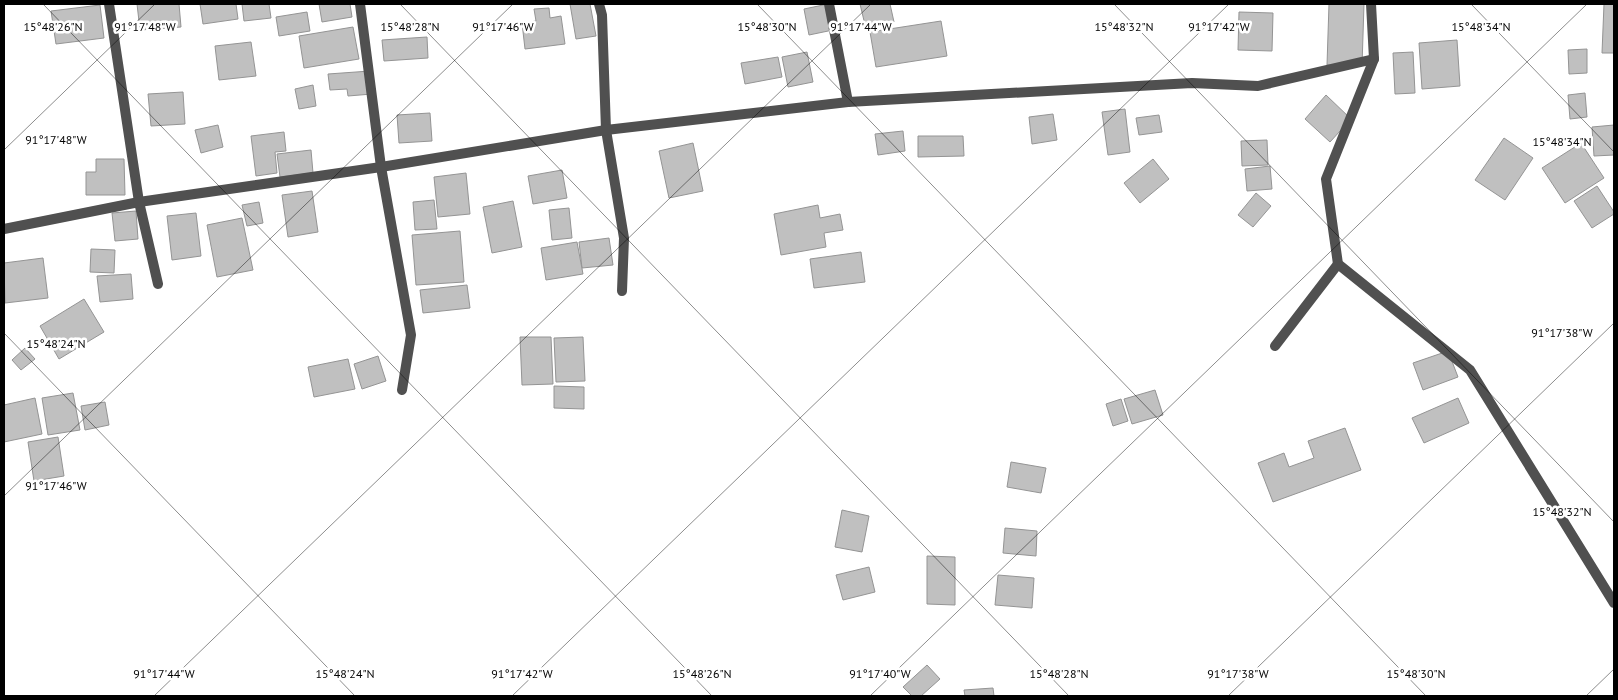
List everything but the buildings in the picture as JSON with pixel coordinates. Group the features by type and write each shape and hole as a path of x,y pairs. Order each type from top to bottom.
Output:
{"street":[{"path":"110,4 139,202 158,284"},
{"path":"360,4 381,168 411,335 402,390"},
{"path":"599,4 602,15 606,130 624,238 622,291"},
{"path":"829,4 848,102"},
{"path":"1371,4 1374,59 1326,179 1338,264 1470,370 1614,603"},
{"path":"4,229 139,202 381,168 606,130 848,102 1192,83 1258,86 1374,59"},
{"path":"1275,346 1338,264"}]}
